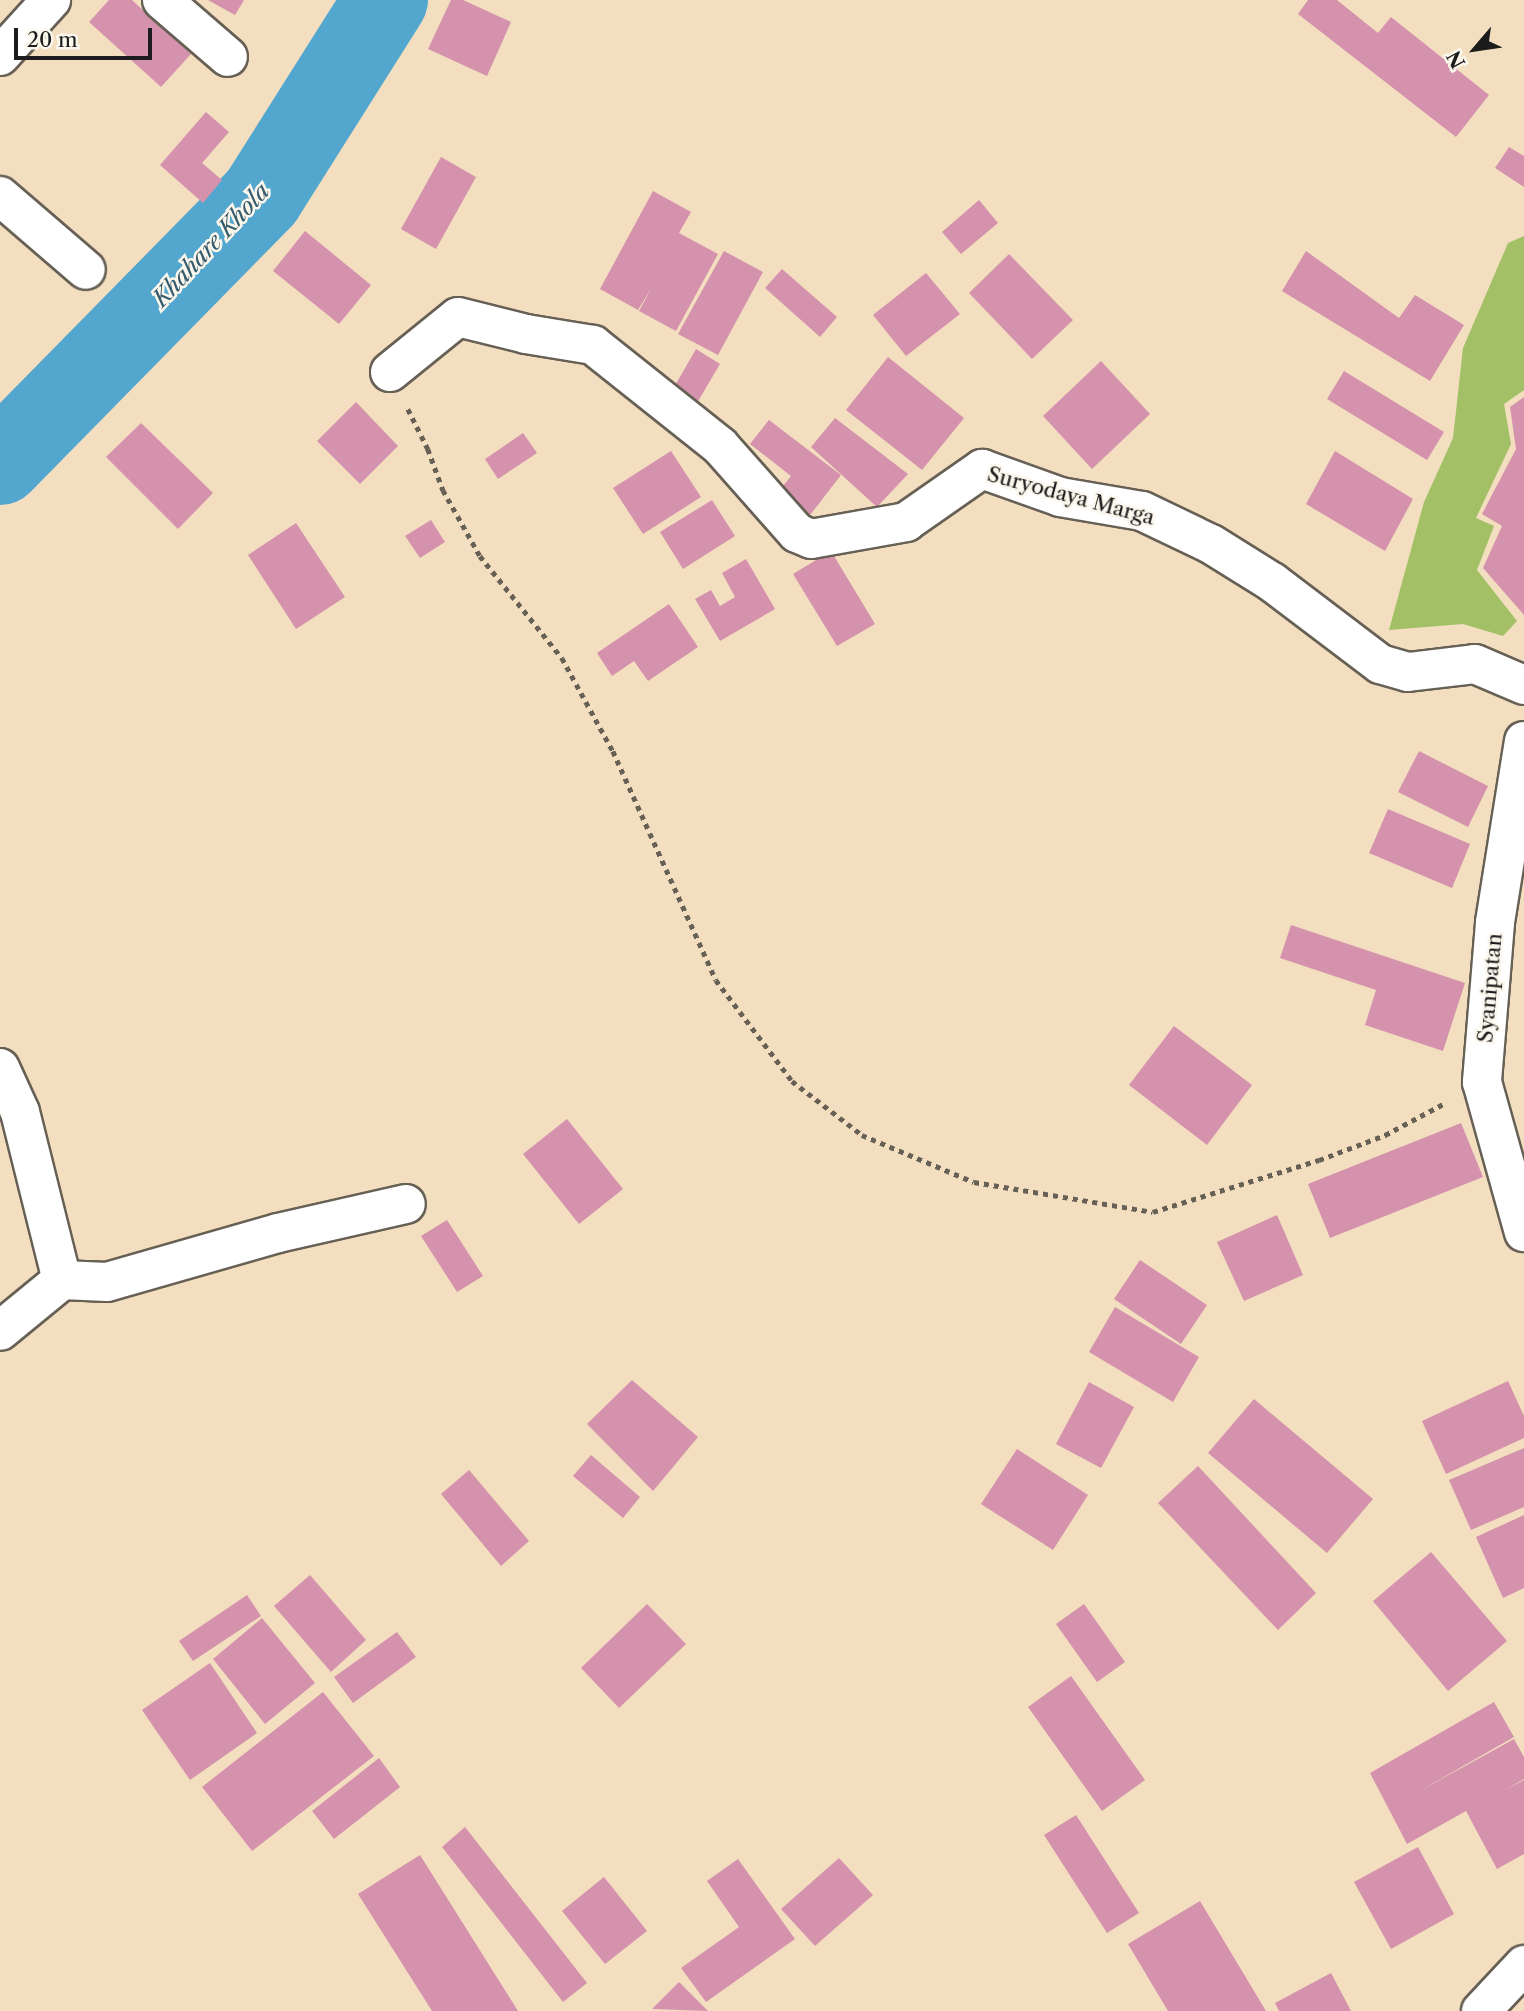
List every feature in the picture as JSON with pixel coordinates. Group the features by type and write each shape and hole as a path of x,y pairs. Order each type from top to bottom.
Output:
{"street":[{"path":"0,56 51,0"},
{"path":"162,0 228,57"},
{"path":"0,196 86,270"},
{"name":"Suryodaya Marga","path":"390,372 458,317 527,334 593,345 720,446 797,533 811,539 906,522 982,470 1060,497 1142,512 1211,544 1272,582 1380,664 1408,673 1475,664 1524,685"},
{"name":"Syanipatan","path":"1524,741 1495,923 1482,1082 1524,1232"},
{"path":"0,1068 20,1112 62,1280"},
{"path":"0,1331 62,1280 107,1282 278,1233 406,1204"},
{"path":"1481,2011 1524,1965"}],"path":[{"path":"390,372 428,449 443,490 480,556 562,658 613,751 716,980 792,1081 862,1135 974,1182 1153,1212 1319,1160 1385,1135 1482,1082"}],"green space":[{"path":"1524,236 1524,390 1504,404 1511,444 1476,518 1494,526 1477,570 1517,621 1503,636 1463,624 1389,630 1424,502 1453,438 1463,348 1508,243"}],"building":[{"path":"109,0 132,0 191,54 161,87 89,22"},
{"path":"208,0 244,0 235,15"},
{"path":"451,0 463,0 511,22 487,76 428,49"},
{"path":"1308,0 1337,0 1378,33 1391,17 1489,95 1456,137 1298,14"},
{"path":"206,112 229,132 202,163 222,180 203,203 160,165"},
{"path":"1509,147 1524,156 1524,187 1495,168"},
{"path":"441,157 476,177 436,249 401,229"},
{"path":"653,191 691,212 679,233 718,254 676,331 639,311 652,287 638,310 600,289"},
{"path":"979,200 998,223 961,254 942,232"},
{"path":"305,231 371,285 339,324 273,271"},
{"path":"724,251 763,272 718,355 678,334"},
{"path":"1306,251 1399,318 1415,295 1464,325 1430,381 1282,291"},
{"path":"1009,254 1073,320 1032,359 969,293"},
{"path":"782,269 837,317 820,337 765,288"},
{"path":"926,273 960,314 906,356 873,315"},
{"path":"696,349 720,364 697,403 673,389"},
{"path":"888,357 964,418 922,470 846,410"},
{"path":"1101,361 1150,414 1092,469 1043,416"},
{"path":"1344,371 1444,432 1427,460 1327,399"},
{"path":"1524,397 1524,615 1483,568 1502,526 1482,514 1516,449 1510,407"},
{"path":"356,402 398,446 360,484 317,441"},
{"path":"835,418 908,474 877,507 811,447"},
{"path":"769,420 841,475 807,519 776,495 791,476 750,444"},
{"path":"141,423 213,493 178,529 106,457"},
{"path":"523,433 537,453 498,479 485,459"},
{"path":"671,451 701,497 643,534 613,488"},
{"path":"1335,451 1413,499 1385,551 1306,504"},
{"path":"712,500 735,536 683,569 660,532"},
{"path":"431,520 445,542 420,558 405,536"},
{"path":"296,523 345,597 296,629 248,555"},
{"path":"831,551 875,624 837,646 793,574"},
{"path":"746,559 775,609 720,641 695,599 711,590 720,606 735,597 722,573"},
{"path":"669,604 698,647 648,681 634,661 612,676 597,653"},
{"path":"1419,751 1488,786 1468,827 1398,792"},
{"path":"1388,809 1470,844 1452,888 1369,853"},
{"path":"1291,925 1465,983 1443,1051 1365,1025 1376,990 1280,958"},
{"path":"1174,1026 1252,1085 1207,1145 1129,1085"},
{"path":"567,1119 623,1189 579,1224 523,1154"},
{"path":"1461,1123 1483,1177 1330,1238 1308,1184"},
{"path":"1277,1215 1303,1275 1244,1301 1217,1242"},
{"path":"447,1220 483,1276 457,1292 421,1236"},
{"path":"1140,1260 1207,1305 1181,1344 1114,1299"},
{"path":"1115,1307 1199,1357 1173,1402 1089,1352"},
{"path":"632,1380 698,1437 653,1491 587,1424"},
{"path":"1508,1381 1524,1416 1524,1438 1446,1474 1422,1421"},
{"path":"1089,1382 1134,1407 1101,1468 1056,1444"},
{"path":"1254,1399 1373,1499 1327,1553 1208,1453"},
{"path":"1524,1448 1524,1507 1471,1530 1449,1480"},
{"path":"1017,1449 1088,1495 1053,1550 981,1504"},
{"path":"591,1455 640,1497 623,1518 573,1476"},
{"path":"1198,1466 1316,1593 1278,1630 1158,1503"},
{"path":"469,1470 529,1541 501,1566 441,1494"},
{"path":"1524,1515 1524,1588 1503,1598 1476,1537"},
{"path":"1431,1552 1507,1641 1448,1691 1373,1601"},
{"path":"310,1575 366,1640 331,1672 274,1606"},
{"path":"247,1595 261,1616 193,1661 179,1641"},
{"path":"647,1604 686,1644 619,1708 581,1668"},
{"path":"1084,1604 1125,1662 1097,1682 1056,1624"},
{"path":"262,1618 315,1683 265,1724 213,1659"},
{"path":"397,1632 416,1657 353,1703 334,1677"},
{"path":"210,1663 257,1733 190,1780 142,1710"},
{"path":"1071,1676 1145,1780 1102,1811 1028,1707"},
{"path":"323,1692 374,1756 252,1851 202,1787"},
{"path":"1494,1702 1514,1737 1416,1793 1514,1739 1524,1757 1524,1779 1505,1790 1524,1780 1524,1854 1497,1869 1466,1811 1407,1844 1370,1773"},
{"path":"379,1758 400,1787 334,1839 312,1811"},
{"path":"1076,1815 1139,1913 1107,1933 1044,1835"},
{"path":"465,1827 587,1983 563,2002 442,1847"},
{"path":"1418,1847 1454,1914 1391,1949 1354,1882"},
{"path":"420,1855 518,2011 432,2011 358,1894"},
{"path":"839,1858 873,1895 815,1946 781,1909"},
{"path":"738,1859 795,1939 706,2002 681,1968 739,1927 707,1881"},
{"path":"604,1877 647,1931 605,1964 562,1911"},
{"path":"1200,1901 1266,2011 1168,2011 1128,1944"},
{"path":"1331,1973 1351,2011 1279,2011 1275,2003"},
{"path":"679,1982 708,2011 652,2009"}],"waterway":[{"name":"Khahare Khola","path":"0,463 262,196 386,0"}]}
